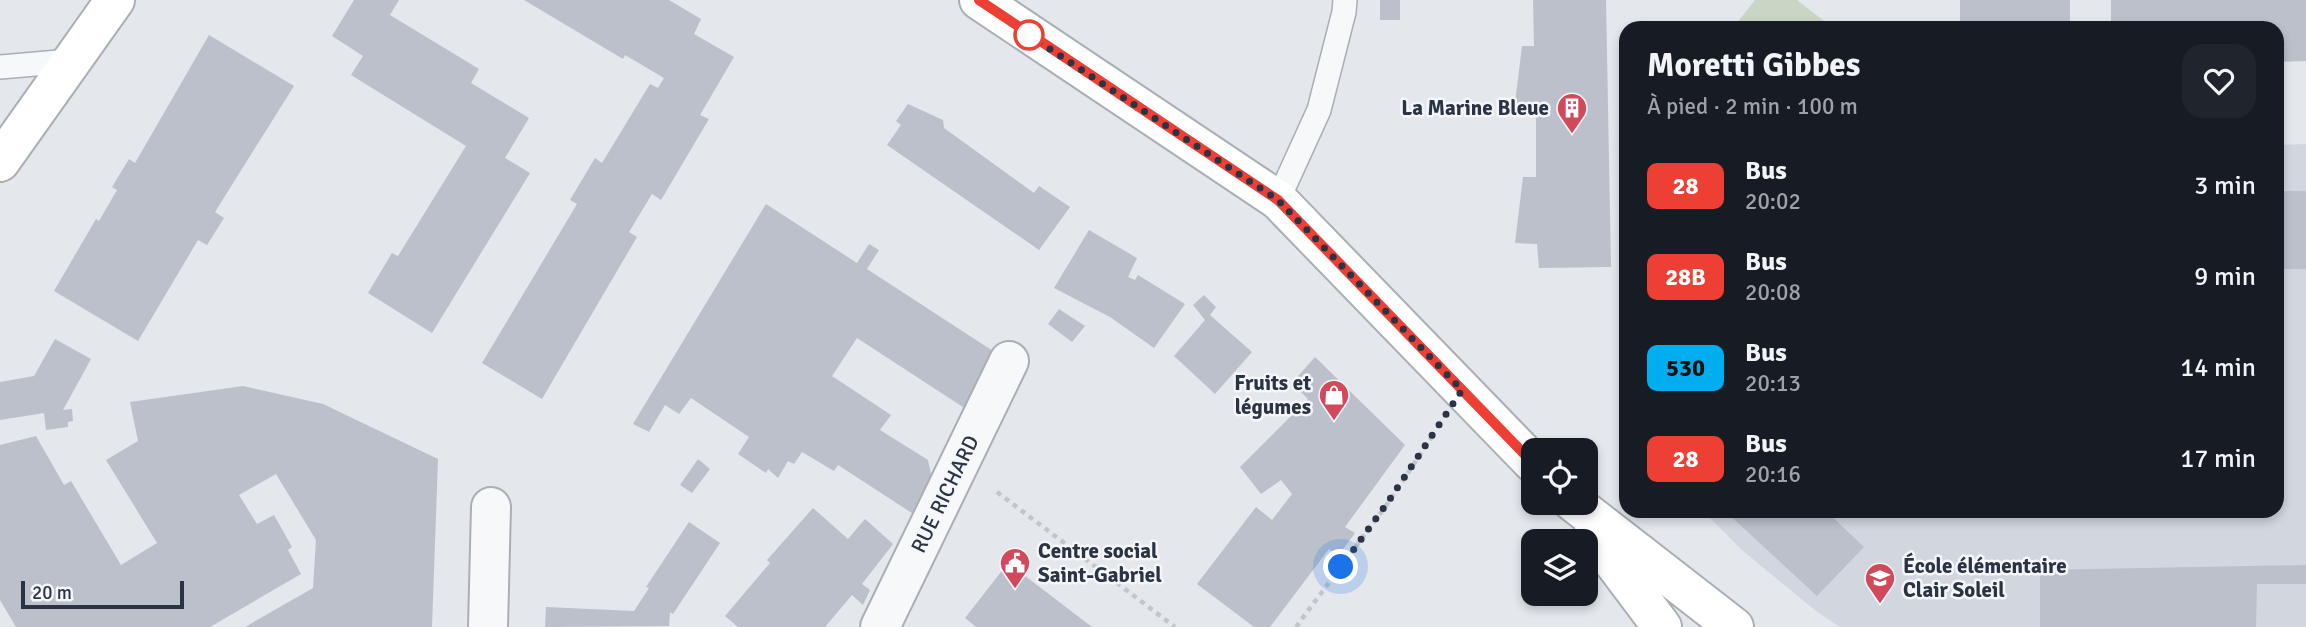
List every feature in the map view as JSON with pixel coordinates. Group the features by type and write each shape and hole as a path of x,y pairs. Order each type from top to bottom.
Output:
{"street":[{"path":"0,162 115,0"},
{"path":"979,0 1278,200 1521,451"},
{"name":"RUE RICHARD","path":"880,627 1009,361"},
{"path":"488,627 491,508"},
{"path":"1580,515 1662,627"},
{"path":"1588,515 1734,627"}],"lane":[{"path":"1278,200 1319,110 1345,0"},
{"path":"0,66 70,61"}],"path":[{"path":"1296,627 1380,514 1462,390"},
{"path":"960,464 1175,627"}],"shaded area":[{"path":"2306,144 2306,627 1840,627 1816,611 1743,551 1710,518 2284,518 2284,145"}],"green space":[{"path":"1755,0 1797,0 1824,21 1738,21"}],"building":[{"path":"354,0 399,0 390,15 479,69 471,83 529,118 505,158 530,173 432,333 368,293 392,253 398,256 466,146 351,75 363,56 332,36"},
{"path":"524,0 669,0 701,19 694,34 734,57 700,115 709,119 661,200 652,194 629,232 637,237 542,399 482,363 577,204 570,200 595,158 602,163 650,84 658,88 664,78 625,55 623,59"},
{"path":"1380,0 1400,0 1400,20 1380,20"},
{"name":"La Marine Bleue","path":"1533,0 1606,0 1611,267 1539,268 1537,244 1515,243 1523,177 1536,177 1536,113 1514,111 1522,46 1534,46"},
{"path":"1960,0 2070,0 2070,21 1960,21"},
{"path":"2111,0 2306,0 2306,61 2284,62 2284,21 2111,21"},
{"path":"209,35 294,86 215,212 224,218 207,245 198,240 138,341 54,291 96,219 99,221 117,190 112,187 129,159 135,163"},
{"path":"908,104 943,120 944,128 1034,193 1039,186 1070,207 1039,250 887,145 901,125 896,121"},
{"path":"2284,191 2306,191 2306,269 2284,269"},
{"path":"766,204 857,263 869,244 879,250 867,269 996,353 969,411 857,338 832,376 891,415 880,430 928,460 933,484 918,517 838,465 834,471 802,452 794,464 788,461 778,478 768,469 766,473 738,454 749,437 691,398 679,414 665,405 649,432 633,424"},
{"path":"1089,230 1137,258 1128,277 1135,280 1138,275 1185,304 1154,348 1110,317 1054,288"},
{"path":"1204,295 1216,307 1210,315 1252,352 1215,394 1174,356 1205,320 1193,305"},
{"path":"1059,309 1085,326 1072,342 1048,324"},
{"path":"55,339 91,359 63,410 72,409 73,421 68,422 68,427 46,430 44,413 0,420 0,382 34,376"},
{"path":"1315,357 1405,445 1345,527 1355,533 1338,556 1329,549 1270,627 1254,627 1197,584 1256,507 1272,520 1292,494 1281,480 1261,494 1240,467 1308,399 1292,383"},
{"path":"243,386 323,404 438,459 432,627 245,627 313,588 316,540 276,474 239,495 257,524 274,515 292,547 288,550 301,574 210,627 16,627 0,600 0,445 36,436 64,485 71,481 121,565 157,543 106,460 138,441 130,402"},
{"path":"698,459 710,469 692,493 680,485"},
{"path":"813,508 848,539 865,519 893,544 862,584 870,590 863,605 852,595 825,627 738,627 725,616 770,563 767,560"},
{"path":"1733,518 1833,518 1864,547 1817,596"},
{"path":"689,522 720,543 673,614 670,612 669,626 545,627 546,607 634,611 649,588 646,587"},
{"name":"Centre social Saint-Gabriel","path":"1008,563 1092,627 976,627 965,618"},
{"path":"2306,565 2306,584 2257,584 2256,627 2040,627 2040,570"}],"bus line":[{"name":"28","path":"979,0 1278,200 1521,451"}],"place":[{"name":"La Marine Bleue","path":"1572,135"},
{"name":"Fruits et légumes","path":"1334,422"},
{"name":"Centre social Saint-Gabriel","path":"1015,590"},
{"name":"École élémentaire Clair Soleil","path":"1880,605"}],"route":[{"path":"1029,35 1278,200 1462,390 1388,502 1341,567"}]}
